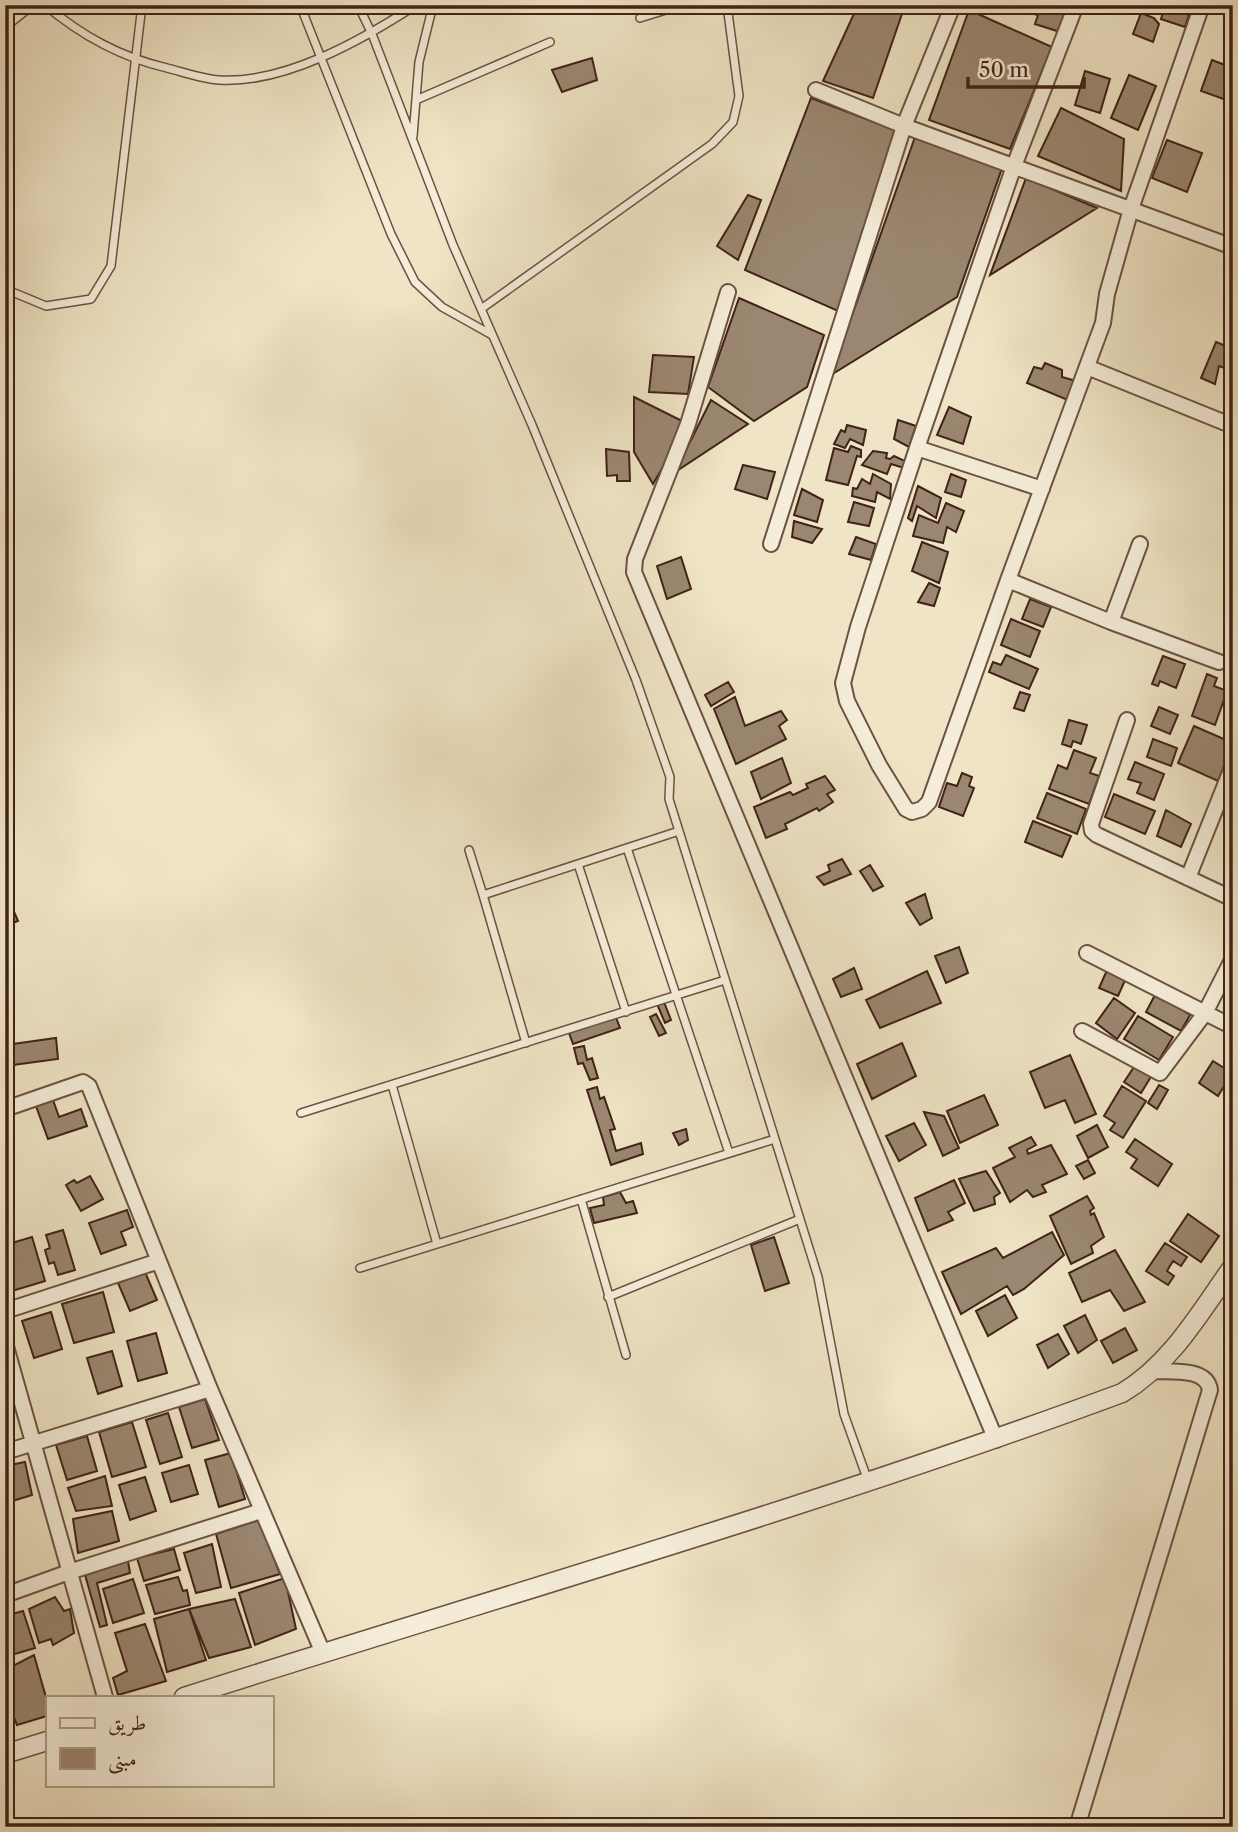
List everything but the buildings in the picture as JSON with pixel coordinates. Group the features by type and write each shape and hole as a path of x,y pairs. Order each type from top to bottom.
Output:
{"street":[{"path":"771,544 904,125 953,5"},
{"path":"1076,5 1014,166 917,448 858,626 843,683 847,701 879,765 906,809 912,812 922,809 929,802 1007,580 1103,323 1107,293 1131,209 1202,5"},
{"path":"816,90 1233,247"},
{"path":"728,292 688,424 635,559 634,572 996,1440"},
{"path":"1087,367 1233,426"},
{"path":"917,448 1042,489"},
{"path":"1111,622 1140,544"},
{"path":"1007,580 1219,662"},
{"path":"1127,720 1091,824 1092,831 1233,899"},
{"path":"1188,878 1233,765"},
{"path":"1087,953 1233,1027"},
{"path":"1082,1031 1160,1073 1205,1013 1233,958"},
{"path":"5,1109 83,1082 87,1084 210,1389 323,1653"},
{"path":"5,1311 159,1261"},
{"path":"187,1696 869,1482 996,1440 1122,1393 1152,1371 1177,1343 1233,1266"},
{"path":"5,1343 105,1696"},
{"path":"1077,1827 1210,1390 1209,1384 1200,1375 1152,1371"},
{"path":"5,1452 210,1389"},
{"path":"5,1595 261,1511"},
{"path":"5,1754 46,1741"}],"lane":[{"path":"5,27 33,5"},
{"path":"45,5 70,26 134,60 218,80 262,76 320,58 372,34 416,5"},
{"path":"5,289 46,306 91,299 111,266 142,5"},
{"path":"300,5 391,234 415,282 442,307 493,335"},
{"path":"358,5 372,34 453,244 532,425 636,680 670,777 668,799 818,1277 844,1414 869,1482"},
{"path":"413,140 419,62 433,5"},
{"path":"640,18 682,5"},
{"path":"481,309 712,144 733,122 739,96 727,5"},
{"path":"416,100 550,42"},
{"path":"483,895 679,831"},
{"path":"627,848 729,1153"},
{"path":"469,850 526,1043"},
{"path":"578,864 626,1012"},
{"path":"301,1113 725,981"},
{"path":"392,1085 437,1244"},
{"path":"360,1268 775,1139"},
{"path":"581,1199 626,1355"},
{"path":"608,1297 800,1219"}]}
